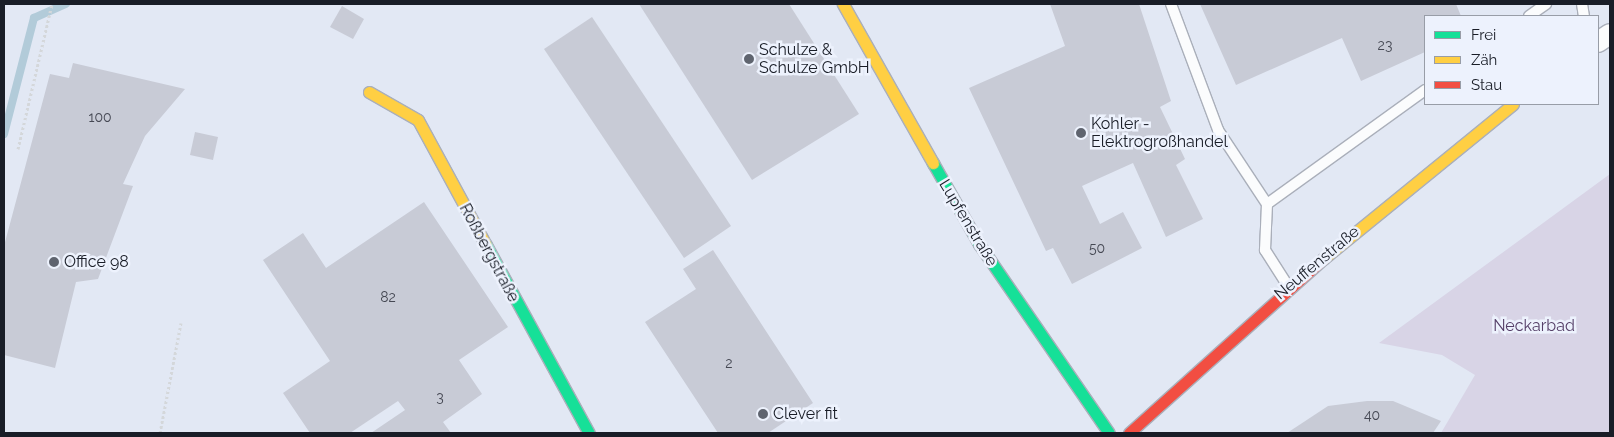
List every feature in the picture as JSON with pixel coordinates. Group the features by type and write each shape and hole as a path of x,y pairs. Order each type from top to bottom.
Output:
{"street":[{"name":"Lupfenstraße","path":"843,4 979,244 1109,433"},
{"name":"Roßbergstraße","path":"370,92 418,120 588,433"},
{"name":"Neuffenstraße","path":"1130,433 1288,286 1512,105"}],"lane":[{"path":"1171,4 1218,130 1267,204 1265,250 1288,286"},
{"path":"1530,15 1546,4"},
{"path":"1267,204 1424,91"}],"path":[{"path":"18,149 52,4"},
{"path":"160,433 181,323"}],"green space":[{"name":"Neckarbad","path":"1610,174 1610,433 1441,433 1475,375 1442,355 1379,343"}],"building":[{"name":"Schulze & Schulze GmbH","path":"639,4 789,4 859,114 752,180"},
{"name":"Kohler - Elektrogroßhandel","path":"1050,4 1139,4 1171,101 1160,107 1185,159 1176,165 1203,219 1166,237 1133,163 1082,186 1100,224 1123,212 1142,248 1072,284 1053,248 1046,251 969,88 1065,46"},
{"path":"1200,4 1456,4 1461,15 1424,15 1424,52 1361,81 1342,38 1236,85"},
{"path":"342,6 364,19 353,39 330,27"},
{"path":"592,17 731,226 684,258 544,49"},
{"path":"73,63 185,89 145,136 123,184 133,186 98,279 76,282 55,368 4,355 4,246 50,74 69,78"},
{"path":"195,132 218,137 213,160 190,155"},
{"path":"424,202 508,327 459,360 482,394 443,422 451,433 371,433 405,410 398,401 350,433 310,433 283,393 330,361 263,260 303,233 326,268"},
{"path":"713,250 813,403 768,433 718,433 645,322 696,289 683,269"},
{"path":"1367,401 1393,401 1441,421 1433,433 1287,433 1328,406"}],"waterway":[{"path":"4,134 34,18 66,4"}],"traffic: fast":[{"path":"933,163 979,244 1109,433"},
{"path":"486,245 589,433"}],"traffic: slow":[{"path":"843,4 933,163"},
{"path":"369,92 418,120 486,245"},
{"path":"1323,259 1512,105"}],"traffic: jam":[{"path":"1129,433 1323,259"}],"place":[{"name":"Schulze & Schulze GmbH","path":"749,59"},
{"name":"Kohler - Elektrogroßhandel","path":"1081,133"},
{"name":"Office 98","path":"54,262"},
{"name":"Clever fit","path":"763,414"}]}
